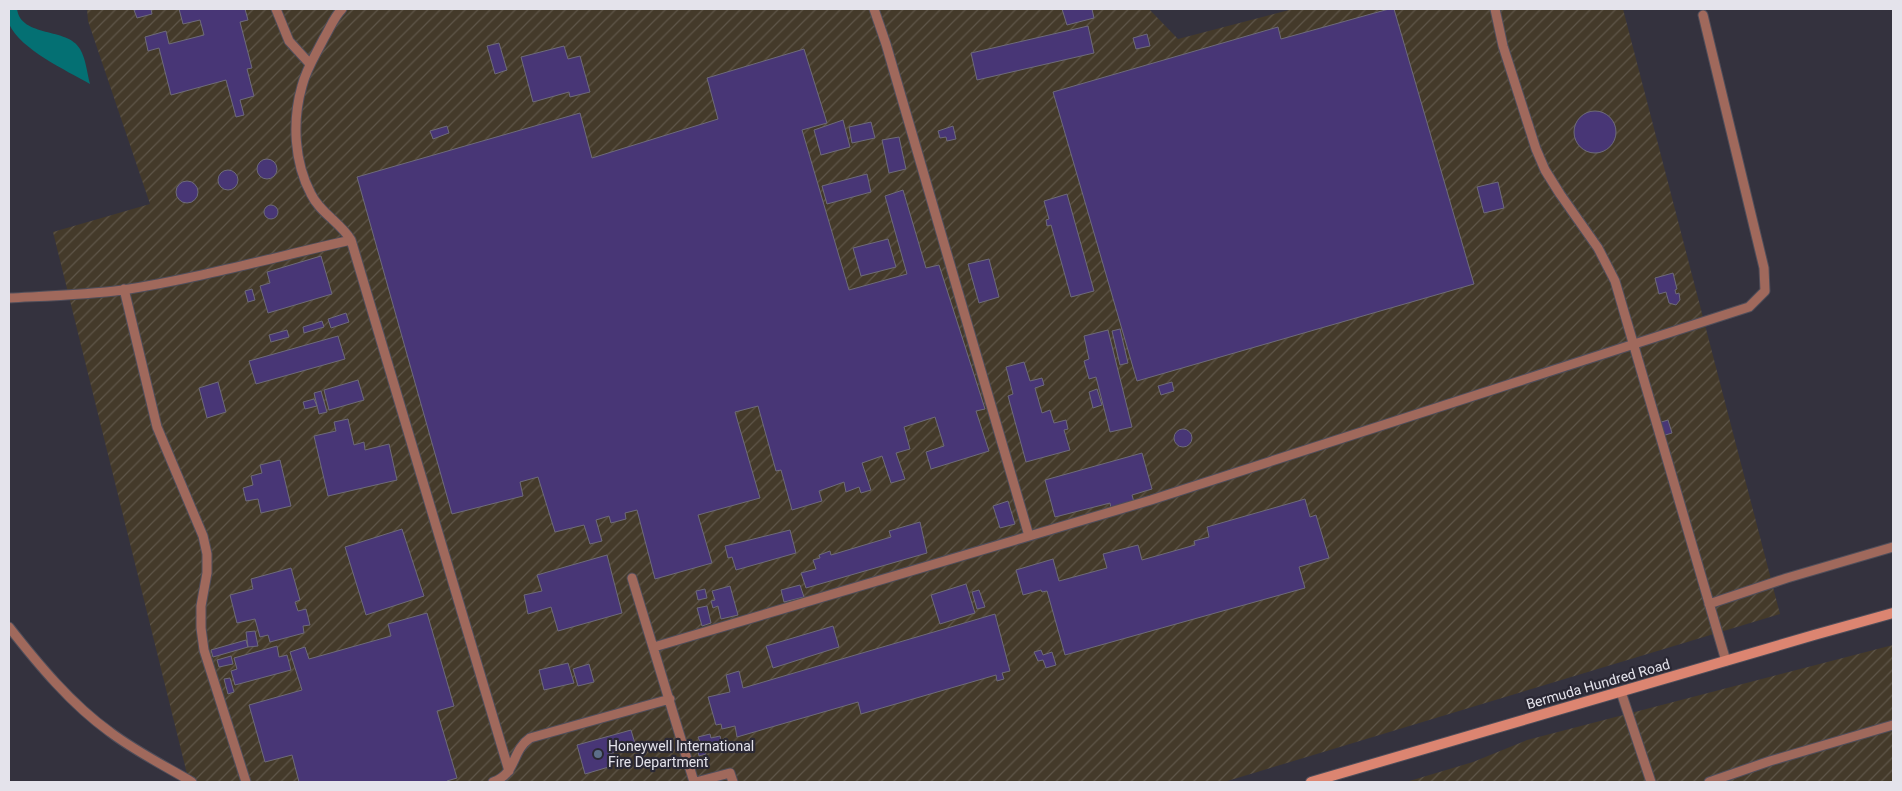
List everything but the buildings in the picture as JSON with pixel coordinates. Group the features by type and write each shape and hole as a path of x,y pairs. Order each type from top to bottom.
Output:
{"street":[{"name":"Bermuda Hundred Road","path":"1311,782 1893,613"}],"lane":[{"path":"276,9 289,41 310,64"},
{"path":"342,9 310,64 302,85 297,108 296,132 298,155 311,194 320,208 345,230 351,240 510,771"},
{"path":"874,9 886,44 1029,536"},
{"path":"1495,9 1503,46 1536,149 1555,186 1598,248 1615,282 1726,661"},
{"path":"654,647 1151,500 1749,307 1764,291 1764,268 1703,15"},
{"path":"9,298 124,290 351,240"},
{"path":"124,290 157,427 203,536 207,573 201,606 204,650 246,782"},
{"path":"1709,604 1893,547"},
{"path":"632,578 695,782 730,773 733,782"},
{"path":"9,627 52,678 109,732 192,782"},
{"path":"1620,692 1650,782"},
{"path":"493,782 502,779 510,771 519,748 530,738 670,699"},
{"path":"1710,782 1770,761 1893,725"}],"shaded area":[{"path":"9,9 17,9 20,18 36,29 74,42 84,57 90,84 45,58 23,42 9,24"},
{"path":"87,9 1149,9 1178,39 1293,9 1623,9 1780,614 1224,782 189,782 53,232 150,204 88,21"},
{"path":"1893,645 1893,782 1406,782 1473,762 1527,740"}],"place":[{"name":"Honeywell International Fire Department","path":"598,754"}]}
